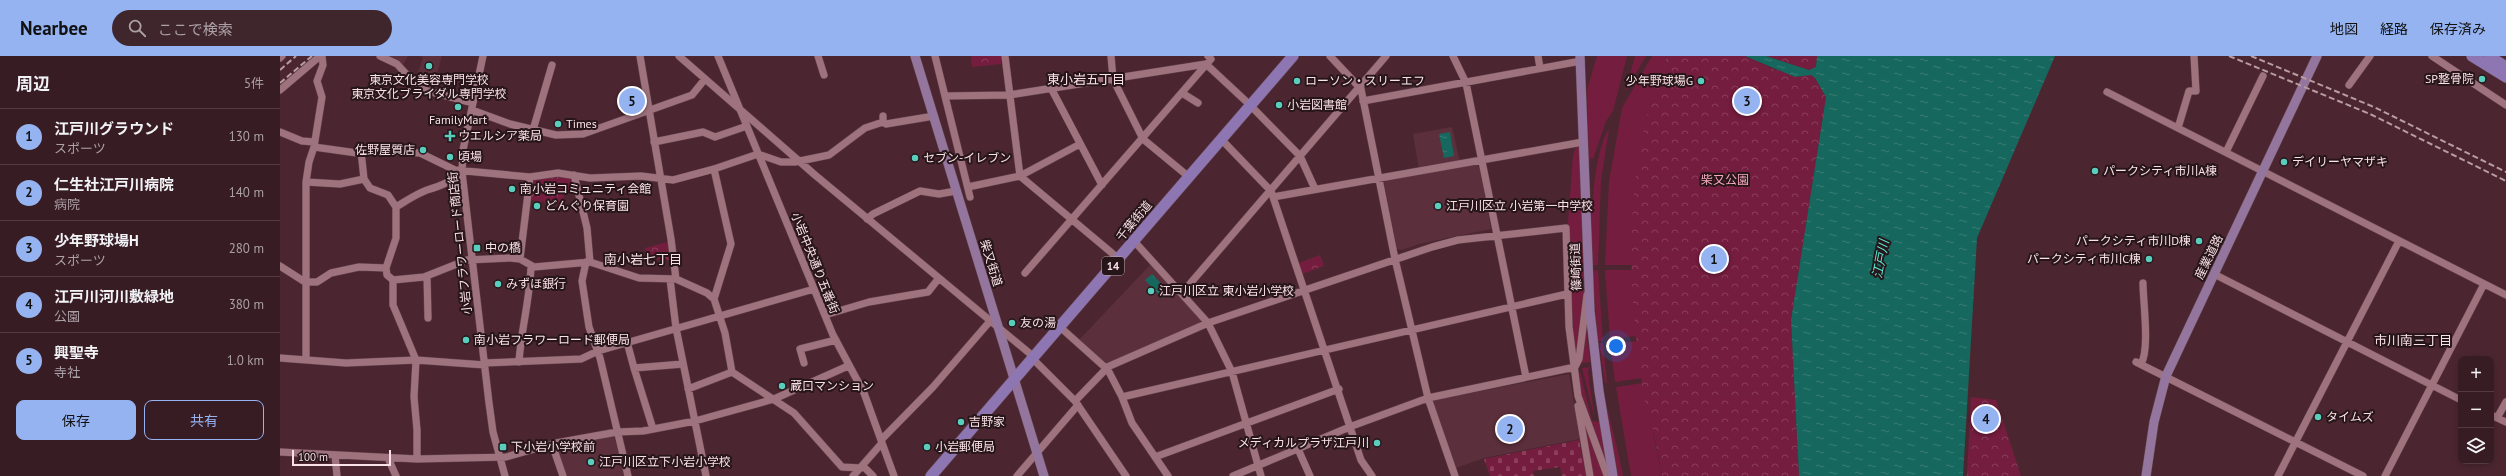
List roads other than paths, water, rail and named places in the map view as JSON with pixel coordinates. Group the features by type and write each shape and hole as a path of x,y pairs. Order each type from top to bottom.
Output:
{"highway":[{"path":"2472,56 2506,77"},
{"path":"2489,56 2506,67"},
{"name":"千葉街道","path":"931,476 1119,259 1290,57"}],"main road":[{"name":"柴又街道","path":"915,56 995,323 1015,379 1044,476"},
{"name":"産業道路","path":"2146,476 2155,416 2166,376 2316,56"},
{"name":"篠崎街道","path":"1580,58 1589,289 1598,384 1612,476"}],"street":[{"path":"280,90 311,59 321,56 323,65 318,81 322,97 314,145 308,162 306,182 306,359"},
{"path":"380,56 397,64 420,89 473,107 510,124 556,135 583,134 692,95 705,79"},
{"name":"小岩フラワーロード商店街","path":"483,56 464,150 462,172 493,432 505,476"},
{"path":"640,56 661,178 673,279 676,328 706,476"},
{"path":"679,56 867,219 995,323 1033,358 1076,403 1126,476"},
{"name":"小岩中央通り五番街","path":"718,56 825,315 848,366 864,393 894,476"},
{"path":"818,56 824,75"},
{"path":"935,56 970,197"},
{"path":"1004,56 1020,176 1119,259"},
{"path":"1111,56 1113,79 1143,139 1189,177"},
{"path":"1330,56 1360,87 1395,259 1428,398 1455,476"},
{"path":"1182,293 1272,194 1300,156 1386,56"},
{"path":"1453,56 1466,83 1526,377"},
{"path":"1538,56 1540,68"},
{"path":"2178,128 2188,91 2196,91 2194,56"},
{"path":"2349,85 2370,56"},
{"path":"2432,56 2506,105"},
{"path":"1363,101 1466,83 1580,58"},
{"path":"946,96 1009,95 1052,90 1209,60"},
{"path":"1209,60 1250,105 1300,156 1315,189"},
{"path":"1026,273 1143,139 1209,60"},
{"path":"534,130 552,65"},
{"path":"2226,152 2263,76"},
{"path":"1052,90 1102,185"},
{"path":"1182,92 1198,103"},
{"path":"2108,92 2506,296"},
{"path":"280,132 314,145 357,153 364,150 420,153 454,170 462,172 530,177 549,173 590,178 641,176 673,180 714,169 758,154 781,162 800,161 829,155 865,128 883,119 886,124 934,116"},
{"path":"654,142 703,132 715,137 747,126"},
{"path":"1221,139 1272,194 1352,426 1361,460 1372,476"},
{"path":"1272,194 1315,189 1583,142"},
{"path":"968,187 1020,176 1080,144"},
{"path":"361,152 364,179 370,188 388,195 396,207 396,238 386,268 388,275 393,280 393,305 416,360 414,397 417,430 417,459"},
{"path":"714,169 731,244 714,299"},
{"path":"396,207 426,191 454,179 462,172"},
{"path":"574,175 587,228 588,262 583,292 589,327 598,351 628,476"},
{"path":"520,259 530,177"},
{"path":"306,182 340,184 364,179"},
{"path":"867,219 874,214 920,192 939,194 956,191"},
{"path":"1017,476 1106,368 1208,323 1395,259 1458,240 1497,234 1566,228 1569,327 1590,476"},
{"path":"1134,241 1208,323 1232,372 1247,421 1261,476"},
{"path":"2278,476 2346,341 2399,241"},
{"path":"393,280 417,279 460,262 472,259 520,259 531,266 588,262 639,278 673,279 707,293 714,299 720,315 732,372 794,413 842,467 862,467 873,476"},
{"path":"280,266 306,282 316,282 331,273 359,267 386,268"},
{"path":"519,362 521,335 530,299 531,266"},
{"path":"2214,274 2458,398"},
{"path":"427,276 428,318"},
{"path":"825,315 869,302 928,292 939,278"},
{"path":"2143,284 2143,360 2138,363 2363,476"},
{"path":"2385,476 2484,284"},
{"path":"280,358 372,363 416,360 484,364 581,359 598,351 627,342 814,289"},
{"path":"1575,367 1579,359 1584,310 1589,289"},
{"path":"1122,397 1567,294"},
{"path":"853,476 882,441 995,323"},
{"path":"1060,327 1106,368 1122,397 1132,423 1168,476"},
{"path":"804,363 800,349 836,340"},
{"path":"627,342 653,429"},
{"path":"634,368 683,364"},
{"path":"280,452 417,459 500,457 552,444 617,432 653,429 695,421 774,399 848,366"},
{"path":"1233,476 1352,426 1428,398 1575,367"},
{"path":"688,389 732,372"},
{"path":"1155,457 1247,421 1338,389"},
{"path":"1578,396 1607,474 1612,476"},
{"path":"2506,402 2494,417 2506,422"},
{"path":"552,444 563,476"},
{"path":"1298,448 1310,476"},
{"path":"335,456 337,476"},
{"path":"388,458 396,476"}],"water":[{"name":"江戸川","path":"1745,56 1766,56 1809,70 1816,67 1817,56 2055,56 1977,238 1963,476 1799,476 1791,320 1826,97 1815,78 1811,75 1795,77"},
{"path":"1450,132 1454,156 1444,158 1439,134"},
{"path":"1152,274 1169,292 1162,298 1145,280"}],"railway":[{"path":"280,70 296,56"},
{"path":"280,83 312,56"},
{"path":"2229,56 2370,114 2506,181"},
{"path":"2251,56 2374,107 2506,172"}],"place":[{"name":"東京文化美容専門学校 東京文化ブライダル専門学校","path":"429,66"},
{"name":"SP整骨院","path":"2482,79"},
{"name":"ローソン・スリーエフ","path":"1297,81"},
{"name":"少年野球場G","path":"1701,81"},
{"name":"興聖寺","path":"632,101"},
{"name":"少年野球場H","path":"1747,101"},
{"name":"小岩図書館","path":"1279,105"},
{"name":"FamilyMart","path":"458,107"},
{"name":"Times","path":"558,124"},
{"name":"ウエルシア薬局","path":"450,136"},
{"name":"佐野屋質店","path":"423,150"},
{"name":"頃場","path":"450,157"},
{"name":"セブン-イレブン","path":"915,158"},
{"name":"デイリーヤマザキ","path":"2284,162"},
{"name":"パークシティ市川A棟","path":"2095,171"},
{"name":"南小岩コミュニティ会館","path":"512,189"},
{"name":"どんぐり保育園","path":"537,206"},
{"name":"江戸川区立 小岩第一中学校","path":"1438,206"},
{"name":"パークシティ市川D棟","path":"2199,241"},
{"name":"中の橋","path":"477,248"},
{"name":"江戸川グラウンド","path":"1714,259"},
{"name":"パークシティ市川C棟","path":"2149,259"},
{"name":"みずほ銀行","path":"498,284"},
{"name":"江戸川区立 東小岩小学校","path":"1151,291"},
{"name":"友の湯","path":"1012,323"},
{"name":"南小岩フラワーロード郵便局","path":"466,340"},
{"name":"蔵口マンション","path":"782,386"},
{"name":"タイムズ","path":"2318,417"},
{"name":"江戸川河川敷緑地","path":"1986,419"},
{"name":"吉野家","path":"961,422"},
{"name":"仁生社江戸川病院","path":"1510,429"},
{"name":"メディカルプラザ江戸川","path":"1377,443"},
{"name":"下小岩小学校前","path":"503,447"},
{"name":"小岩郵便局","path":"927,447"},
{"name":"江戸川区立下小岩小学校","path":"591,462"}],"district":[{"name":"東小岩五丁目","path":"1086,79"},
{"name":"南小岩七丁目","path":"643,259"},
{"name":"市川南三丁目","path":"2413,340"}],"park label":[{"name":"柴又公園","path":"1725,180"}]}
